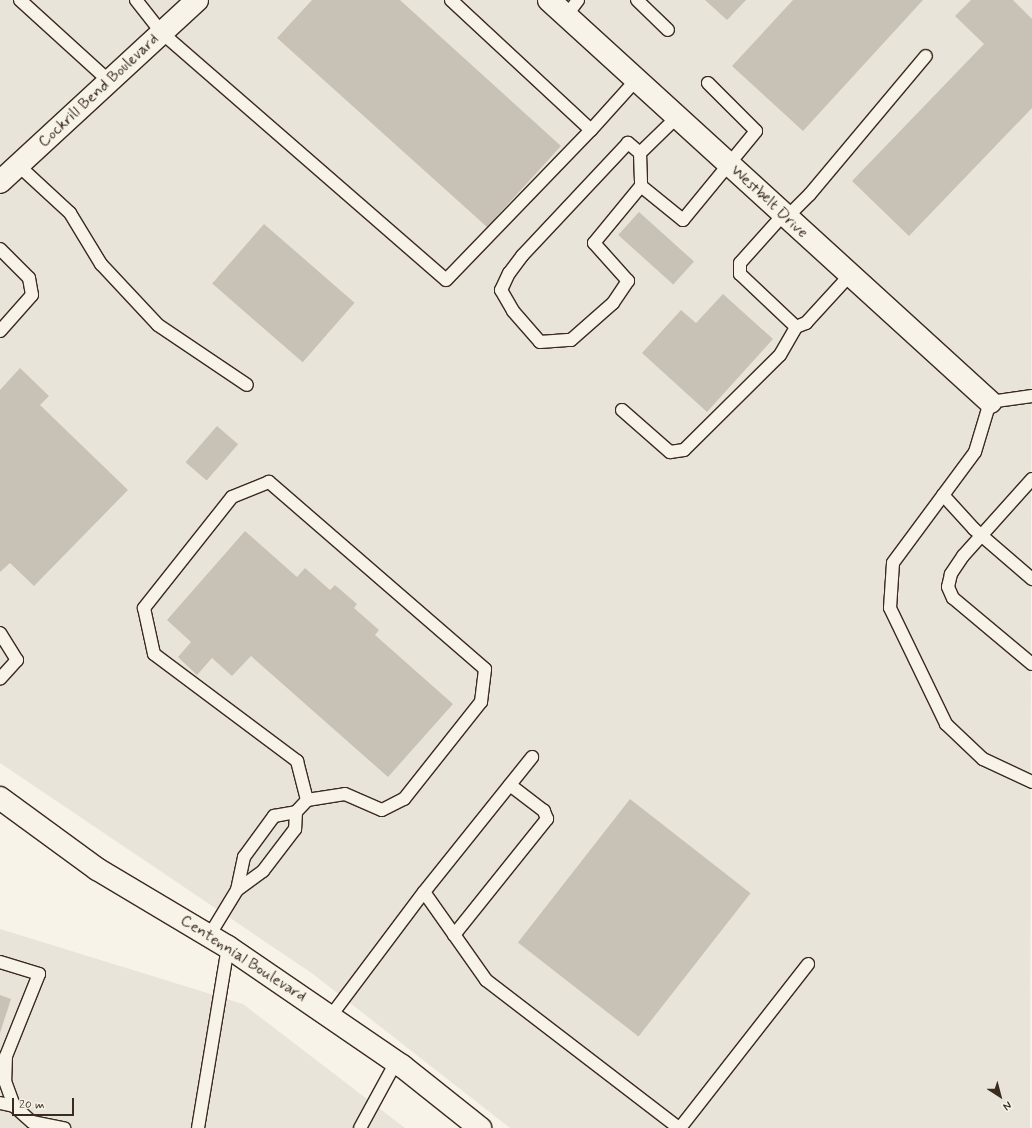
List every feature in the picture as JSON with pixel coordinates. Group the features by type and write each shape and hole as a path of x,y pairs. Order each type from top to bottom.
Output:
{"street":[{"name":"Cockrill Bend Boulevard","path":"0,182 198,0"},
{"name":"Westbelt Drive","path":"549,0 572,8 636,80 676,118 990,402"},
{"name":"Centennial Boulevard","path":"0,798 97,869 228,947 396,1062 480,1128"}],"lane":[{"path":"20,0 109,81"},
{"path":"136,0 162,33 446,280 591,130 636,80"},
{"path":"450,0 591,130"},
{"path":"637,0 668,30"},
{"path":"796,327 740,274 740,263 810,194 926,56"},
{"path":"641,186 683,220 756,131 708,83"},
{"path":"640,153 628,143 527,250 509,273 501,290 513,311 540,342 571,340 613,303 628,281 594,243 641,186 640,153 676,118"},
{"path":"18,165 70,213 101,264 158,325 247,384"},
{"path":"0,249 29,278 32,295 0,331"},
{"path":"622,410 670,452 684,450 780,355 796,327 806,323 849,276"},
{"path":"1032,396 990,402 976,452 893,563 890,608 946,724 983,758 1032,782"},
{"path":"1032,478 951,574 948,587 953,598 1032,664"},
{"path":"209,936 237,890 244,857 274,816 296,812 307,800 345,794 382,810 404,799 481,702 485,669 269,482 232,497 144,608 154,654 297,761 307,800"},
{"path":"943,495 982,536 1032,579"},
{"path":"0,633 17,660 0,678"},
{"path":"330,1017 424,892 532,757"},
{"path":"454,935 547,819 544,811 510,785"},
{"path":"237,890 263,871 295,829 296,812"},
{"path":"424,892 486,980 680,1128 808,964"},
{"path":"198,1128 228,947"},
{"path":"0,962 39,974 6,1056 5,1081 14,1106 32,1122 64,1128"},
{"path":"360,1128 396,1062"},
{"path":"0,1103 14,1106"}],"shaded area":[{"path":"0,0 1032,0 1030,1128 510,1128 313,974 0,763"},
{"path":"0,929 243,1004 405,1128 0,1128"}],"building":[{"path":"312,0 400,0 561,146 487,227 277,38"},
{"path":"705,0 746,0 727,20"},
{"path":"793,0 923,0 803,131 732,66"},
{"path":"971,0 1013,0 1032,19 1032,108 909,236 852,181 984,44 955,16"},
{"path":"639,212 694,262 673,285 618,235"},
{"path":"264,224 355,303 303,362 212,284"},
{"path":"723,294 773,339 707,412 642,353 681,310 696,323"},
{"path":"20,368 49,396 40,405 128,490 34,586 10,563 0,572 0,390"},
{"path":"217,426 238,444 207,481 186,462"},
{"path":"245,531 297,577 305,568 330,590 335,585 357,604 354,608 379,630 375,635 453,704 388,777 251,656 232,676 212,658 197,675 178,657 191,642 167,620"},
{"path":"630,799 751,893 639,1037 518,942"},
{"path":"0,995 11,999 0,1033"}]}
